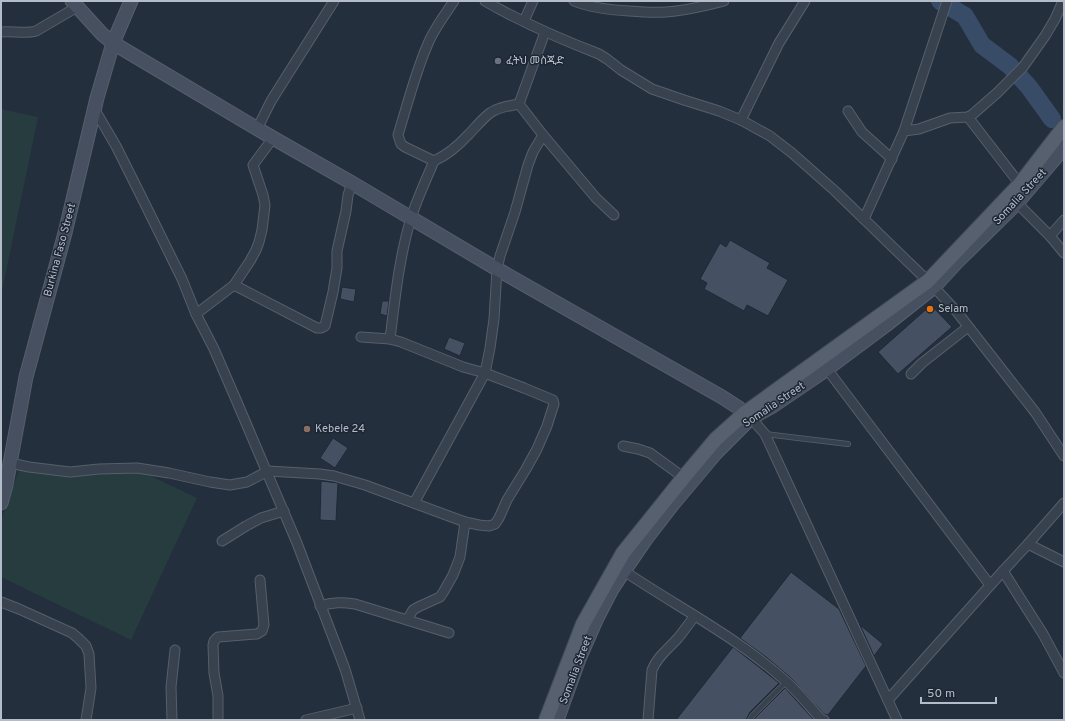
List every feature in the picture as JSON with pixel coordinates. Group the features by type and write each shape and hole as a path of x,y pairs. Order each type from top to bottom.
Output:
{"main road":[{"name":"Burkina Faso Street","path":"1,503 6,484 26,377 65,233 106,66 113,43 131,1"},
{"path":"75,4 102,34 113,43 257,129 722,397 748,416"},
{"path":"546,720 583,624 619,559 687,480 716,439 931,284 1023,188 1064,128"},
{"name":"Somalia Street","path":"748,416 771,407 886,325 957,262 1016,203 1023,188 1064,148"},
{"name":"Somalia Street","path":"557,720 579,659 609,595 687,480"}],"street":[{"path":"257,129 271,101 334,1"},
{"path":"434,161 405,147 401,144 398,135 427,45 454,1"},
{"path":"485,1 545,32 607,59 621,70 656,90 741,120 770,136 792,152 931,284 968,327 1035,412 1064,456"},
{"path":"524,21 533,1"},
{"path":"574,1 592,7 653,13 671,12 724,1"},
{"path":"741,120 779,43 805,1"},
{"path":"904,131 919,129 950,118 968,117 979,109 1023,67 1045,36 1063,1"},
{"path":"1,32 12,31 30,33 36,31 75,4"},
{"path":"864,219 904,131 946,4"},
{"path":"519,104 545,32"},
{"path":"390,340 399,266 411,218 434,161 454,148 467,137 490,113 504,107 519,104"},
{"path":"519,104 596,198 614,215"},
{"path":"95,110 116,146 182,279 196,314 268,471 343,663 360,720"},
{"path":"848,111 862,132 892,160"},
{"path":"968,117 1023,188"},
{"path":"414,503 485,374 491,340 497,268 516,212 528,165 533,152 543,135"},
{"path":"196,314 234,285 250,261 260,242 265,206 253,165 273,138"},
{"path":"234,285 317,328 325,326 337,268 337,251 348,195 352,183"},
{"path":"1016,203 1050,236 1064,253"},
{"path":"1050,236 1064,220"},
{"path":"911,374 922,363 968,327"},
{"path":"10,463 70,472 99,469 137,468 230,485 247,482 268,471 312,473 334,476 365,485 465,522 485,526 493,525 497,521 507,500 537,449 547,426 554,402 552,399 463,367 416,348 390,340 361,337"},
{"path":"826,369 990,585"},
{"path":"748,416 765,434 896,719"},
{"path":"623,446 645,451 687,480"},
{"path":"888,700 1064,503"},
{"path":"222,541 261,518 284,511"},
{"path":"407,620 413,610 440,597 444,591 453,575 460,557 465,522"},
{"path":"1028,544 1064,562"},
{"path":"624,571 737,643 769,667 786,682 822,720"},
{"path":"1003,571 1043,634 1064,673"},
{"path":"218,720 218,696 214,673 213,643 218,637 257,634 262,631 264,626 260,580"},
{"path":"1,602 72,633 86,646 90,654 91,688 86,720"},
{"path":"320,606 332,602 346,602 449,633"},
{"path":"648,720 652,670 657,660 678,638 695,616"},
{"path":"172,720 171,687 175,650"},
{"path":"306,720 357,708"}],"lane":[{"path":"765,434 848,444"},
{"path":"750,720 753,715 786,682"}],"green space":[{"path":"1,109 38,117 1,296"},
{"path":"22,462 75,476 138,470 197,498 131,640 1,577 1,520"}],"building":[{"path":"730,240 770,263 767,268 788,280 768,316 747,305 744,311 704,289 707,283 700,279 720,243 726,247"},
{"path":"342,287 356,289 354,302 340,299"},
{"path":"382,301 389,301 387,316 380,314"},
{"path":"931,305 952,327 898,374 878,352"},
{"path":"449,337 465,343 460,356 444,349"},
{"path":"333,438 348,448 335,468 320,458"},
{"path":"321,481 338,483 336,521 320,520"},
{"path":"791,572 839,609 866,666 828,715 824,714 790,677 740,638"},
{"path":"860,625 883,644 874,656"},
{"path":"733,647 779,683 750,712 746,720 676,720"},
{"path":"785,688 814,720 754,720 756,717"}],"waterway":[{"path":"940,1 965,16 982,45 1010,66 1029,87 1052,119"}],"place":[{"name":"ፈትህ መስጂድ","path":"498,61"},
{"name":"Selam","path":"930,309"},
{"name":"Kebele 24","path":"307,429"}]}
